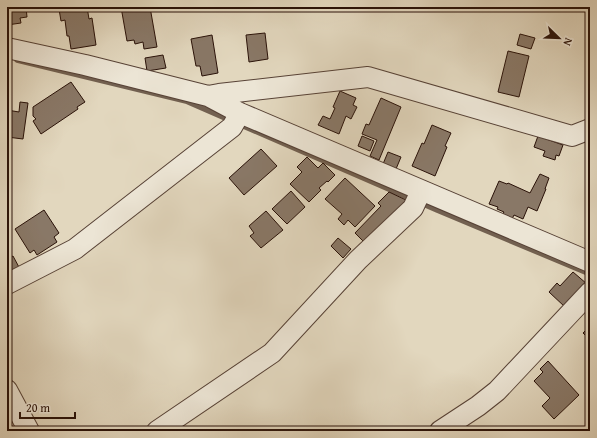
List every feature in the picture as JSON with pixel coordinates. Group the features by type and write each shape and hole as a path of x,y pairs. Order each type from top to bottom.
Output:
{"street":[{"path":"7,48 85,65 208,96 368,77 572,136 590,128"},
{"path":"208,96 236,120 417,199 590,262"},
{"path":"7,284 75,249 236,120"},
{"path":"157,431 272,353 417,199"},
{"path":"440,431 478,406 497,391 590,292"},
{"path":"7,390 29,431"}],"building":[{"path":"7,7 26,7 27,17 20,18 21,23 7,25"},
{"path":"62,7 87,7 89,19 92,18 96,45 71,49 69,36 67,36 65,20 61,21 59,9 63,8"},
{"path":"121,7 150,7 157,47 144,49 143,42 135,44 134,40 127,41"},
{"path":"265,33 268,59 249,62 246,35"},
{"path":"520,34 535,38 531,49 517,45"},
{"path":"212,35 218,73 202,76 200,66 196,66 191,39"},
{"path":"508,51 529,56 519,97 498,92"},
{"path":"163,55 166,68 147,71 145,58"},
{"path":"71,82 85,102 77,107 78,109 41,134 33,121 36,119 33,116 33,107"},
{"path":"340,91 356,98 353,105 357,107 351,119 346,116 339,134 318,125 323,116 330,119 335,108 333,107"},
{"path":"381,98 401,107 379,160 370,156 377,140 362,134 366,124 369,125"},
{"path":"20,102 28,103 23,139 7,137 7,110 19,112"},
{"path":"432,125 451,133 435,176 412,166"},
{"path":"362,136 374,141 370,151 358,146"},
{"path":"538,136 563,145 559,156 556,155 555,160 543,156 545,151 534,147"},
{"path":"261,149 277,166 244,195 229,178"},
{"path":"388,152 401,157 396,169 383,164"},
{"path":"307,157 318,168 323,163 335,175 319,188 321,190 309,202 290,184 302,172 297,167"},
{"path":"540,174 549,178 537,211 528,207 523,219 514,215 512,219 502,215 504,212 497,209 498,207 489,204 499,181 508,183 530,193"},
{"path":"345,178 375,206 355,227 348,220 344,225 338,219 342,214 325,199"},
{"path":"291,191 305,207 287,224 272,209"},
{"path":"389,192 406,200 365,243 355,233 381,206 378,203"},
{"path":"44,210 59,233 54,237 57,242 37,255 34,250 30,253 15,229"},
{"path":"266,211 283,230 261,248 250,236 254,233 249,226"},
{"path":"338,238 351,249 343,258 331,246"},
{"path":"13,256 20,269 7,275 7,259"},
{"path":"573,272 587,284 565,307 549,292 557,283 560,286"},
{"path":"590,326 590,340 583,333"},
{"path":"548,361 579,395 554,419 542,406 550,398 534,381 543,372 540,369"}],"waterway":[{"path":"17,60 186,101 437,210 590,274"}]}
